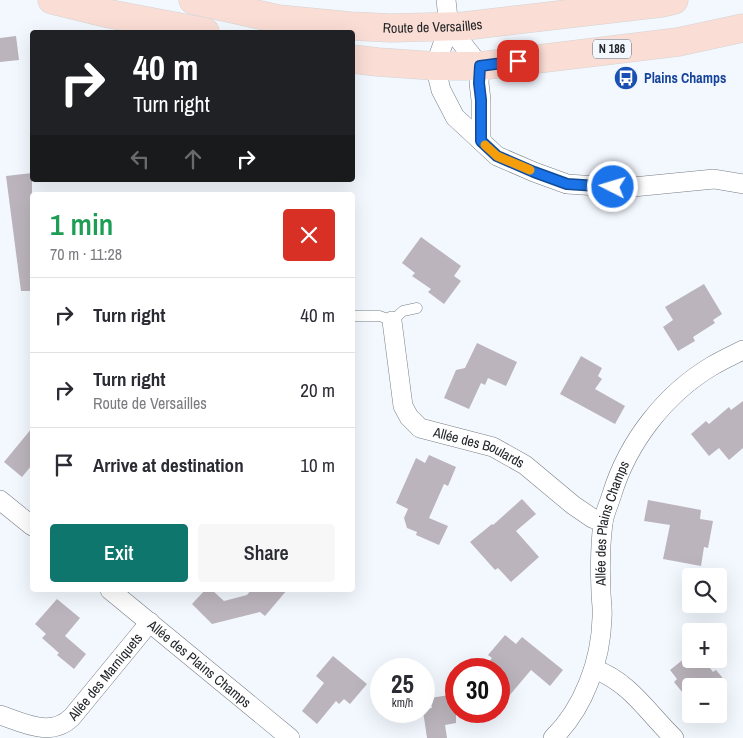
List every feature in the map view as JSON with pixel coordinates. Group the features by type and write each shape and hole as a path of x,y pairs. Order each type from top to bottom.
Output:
{"main road":[{"path":"52,0 105,13 194,30"},
{"name":"Route de Versailles","path":"193,0 278,19 391,28 448,14 535,17 674,0"},
{"name":"N 186","path":"355,59 435,66 480,66 678,42 743,28"}],"street":[{"path":"448,14 480,66 481,141"},
{"path":"448,14 435,66 441,90 455,117 497,156 567,184 633,187 714,179 743,184"},
{"name":"Allée des Boulards","path":"392,321 403,406 408,417 420,428 493,447 525,466 592,518 603,522"},
{"name":"Allée des Plains Champs","path":"553,738 580,702 594,669 600,644 602,617 600,553 603,522 616,480 633,446 655,415 681,388 712,366 743,350"},
{"path":"0,500 30,524"},
{"name":"Allée des Plains Champs","path":"112,592 290,738"},
{"name":"Allée des Marniquets","path":"0,715 38,728 46,729 62,725 72,717 150,622"},
{"path":"594,669 606,673 635,695 674,738"}],"lane":[{"path":"355,316 380,316 392,321 403,311 417,308"}],"building":[{"path":"16,36 19,60 0,62 0,38"},
{"path":"30,173 30,182 32,182 32,192 30,192 30,291 21,291 6,176"},
{"path":"421,237 461,266 454,276 461,281 444,304 428,292 431,289 412,276 415,273 402,263"},
{"path":"704,284 722,314 713,320 715,323 693,337 695,341 678,351 663,327 673,320 665,307"},
{"path":"477,343 517,362 506,386 488,378 485,385 481,383 469,409 444,398 456,370 465,368"},
{"path":"581,356 602,368 598,376 602,379 595,389 625,406 615,424 560,394"},
{"path":"743,401 743,448 729,460 719,448 709,456 691,434 706,421 709,424 729,407 731,410"},
{"path":"30,430 30,467 22,477 4,462"},
{"path":"429,455 456,467 448,486 444,484 429,518 448,526 439,545 416,535 417,532 407,528 404,518 408,509 396,503 416,458 425,463"},
{"path":"522,499 536,514 516,531 539,557 511,582 498,568 495,570 470,542 493,525"},
{"path":"648,500 701,510 700,519 713,521 708,548 704,547 701,566 663,559 670,525 644,521"},
{"path":"203,592 214,592 224,601 247,595 249,592 285,592 265,616 260,612 212,624 192,604"},
{"path":"57,599 80,618 65,636 86,654 74,669 57,655 59,653 42,638 46,634 35,624"},
{"path":"505,635 516,644 522,637 563,670 550,686 531,670 510,695 510,658 492,658 488,655"},
{"path":"333,656 367,684 350,704 344,699 339,704 336,701 317,724 302,711 324,683 316,676"},
{"path":"682,660 682,668 710,668 713,672 716,670 723,678 682,678 682,692 674,682 677,679 670,670"},
{"path":"445,696 445,723 456,723 445,725 447,738 427,738 425,723 435,723 435,697"}],"slow traffic":[{"path":"485,145 497,156 530,170"}],"place":[{"name":"Plains Champs","path":"626,78"}],"route":[{"path":"518,61 480,66 481,141 497,156 567,184 613,187"}]}
